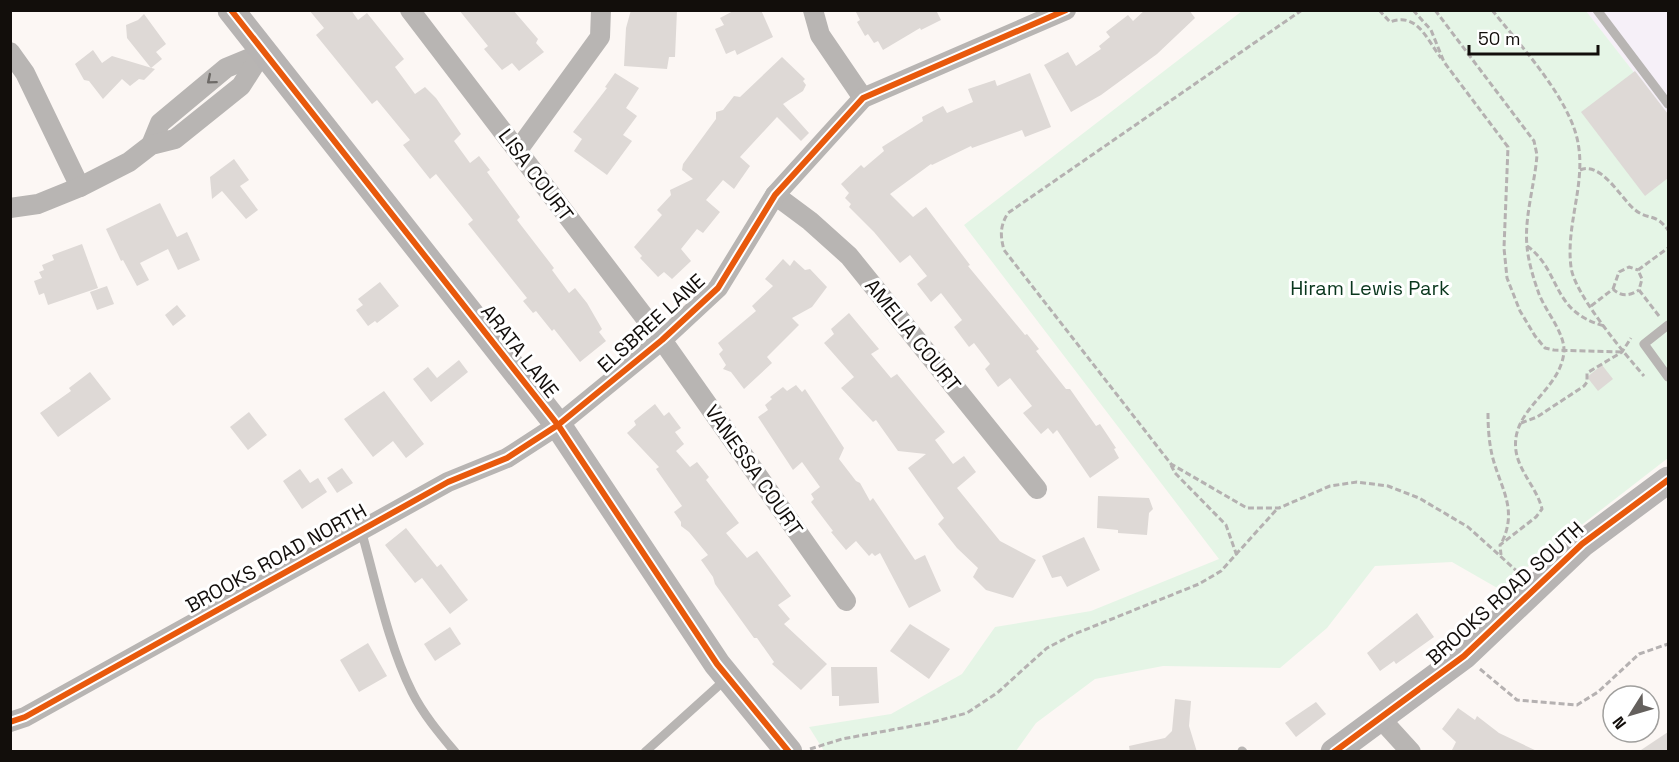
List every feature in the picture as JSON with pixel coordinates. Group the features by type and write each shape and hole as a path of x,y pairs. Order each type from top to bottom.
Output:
{"street":[{"name":"ARATA LANE","path":"231,10 262,53 558,425 728,677 789,752"},
{"name":"LISA COURT","path":"410,10 662,340"},
{"path":"518,150 600,37 601,10"},
{"path":"813,10 820,35 863,98"},
{"name":"ELSBREE LANE","path":"558,425 662,340 718,288 775,195 863,98 1066,10"},
{"path":"10,52 25,73 80,187"},
{"path":"10,208 38,204 80,187 129,162 151,145 175,139 241,86 262,53"},
{"name":"AMELIA COURT","path":"775,195 849,256 1037,489"},
{"name":"VANESSA COURT","path":"662,340 846,601"},
{"name":"BROOKS ROAD NORTH","path":"10,722 26,717 448,482 507,458 558,425"},
{"name":"BROOKS ROAD SOUTH","path":"1334,752 1464,656 1582,544 1668,480"},
{"path":"1380,718 1411,752"}],"lane":[{"path":"1597,10 1668,104"},
{"path":"1668,325 1644,344 1668,377"},
{"path":"361,530 390,629 412,692 434,728 455,752"},
{"path":"645,752 728,677"}],"path":[{"path":"1237,556 1226,525 1175,472 1004,250 1000,235 1002,223 1008,213 1018,204 1302,10"},
{"path":"1380,10 1390,22 1400,18 1413,22 1508,147 1504,248 1507,278 1520,311 1535,336 1545,348 1564,351 1622,352"},
{"path":"1413,10 1431,30 1444,62"},
{"path":"1435,10 1534,141 1537,155 1527,245 1539,293 1562,338 1564,351 1559,374 1519,424 1516,452 1542,509 1536,518 1500,545"},
{"path":"1492,10 1561,100 1575,130 1580,170 1570,242 1571,268 1580,291 1622,352 1644,376"},
{"path":"1580,170 1586,167 1595,170 1634,208 1642,214 1659,218 1668,230"},
{"path":"1527,245 1538,254 1551,280 1574,312 1590,323 1606,327"},
{"path":"1638,270 1668,248"},
{"path":"1591,306 1613,289 1619,272 1629,267 1638,270"},
{"path":"1613,289 1624,295 1631,295 1639,290 1641,279 1638,270"},
{"path":"1639,290 1659,316"},
{"path":"1519,424 1537,417 1584,386 1587,382 1587,373 1622,352"},
{"path":"1171,464 1247,508 1279,508 1330,486 1357,482 1388,486 1419,498 1458,521 1501,557 1500,545 1507,531 1507,492 1492,456 1488,413"},
{"path":"803,752 842,739 929,723 967,713 997,693 1047,648 1072,635 1199,584 1221,571 1279,508"},
{"path":"1464,656 1517,700 1577,705 1598,692 1638,654 1668,644"}],"shaded area":[{"path":"1586,11 1668,11 1668,116"}],"green space":[{"name":"Hiram Lewis Park","path":"1242,11 1586,11 1668,116 1668,458 1499,589 1452,562 1375,566 1327,628 1280,668 1163,666 1095,679 1036,723 1016,751 824,751 809,727 891,714 962,674 995,627 1091,611 1219,559 964,225"}],"building":[{"path":"309,10 351,10 358,20 367,13 404,59 395,67 415,94 425,87 436,98 461,134 454,141 470,163 479,156 490,170 487,172 520,217 517,220 554,268 552,270 569,293 575,288 587,303 602,329 599,332 606,341 580,362 554,329 552,331 536,311 533,313 523,301 527,298 468,224 473,220 436,174 430,179 403,145 410,140 377,100 372,104 316,35 324,28"},
{"path":"459,10 513,10 538,39 536,43 544,52 519,71 512,63 502,70 484,49 488,46"},
{"path":"631,10 677,10 675,57 669,57 667,69 624,66 626,28"},
{"path":"735,10 761,10 773,37 737,55 735,50 726,54 715,29 724,25 720,18"},
{"path":"855,10 936,10 941,20 921,30 920,28 883,50 878,41 874,43 868,34 865,36 857,22 860,20"},
{"path":"1145,10 1189,10 1195,18 1157,54 1101,95 1071,112 1044,65 1068,52 1076,66 1101,49 1099,46 1110,37 1106,32 1128,15 1133,21"},
{"path":"144,14 166,44 156,52 162,59 151,68 127,38 126,25 138,20"},
{"path":"93,50 102,63 112,56 155,69 144,80 139,79 130,86 122,79 103,99 89,81 84,80 75,64"},
{"path":"782,57 805,79 803,81 806,85 803,91 783,104 809,133 801,141 777,117 740,157 750,166 734,189 723,180 706,200 720,212 703,233 697,229 681,249 691,261 672,279 664,272 658,277 640,258 642,256 634,247 662,215 657,210 671,195 670,190 693,179 682,170 683,164 716,119 716,112 723,110 734,96 740,97"},
{"path":"1635,71 1668,114 1668,178 1645,196 1581,112"},
{"path":"615,73 639,88 626,108 637,116 623,135 632,141 607,175 574,151 582,139 573,132 607,88 605,87"},
{"path":"1030,73 1051,127 1025,137 1022,130 972,148 971,146 931,164 890,194 913,217 926,207 970,265 968,266 1039,349 1036,351 1066,389 1070,389 1096,426 1100,424 1116,448 1114,449 1119,458 1090,478 1057,430 1053,434 1048,428 1041,434 1023,413 1032,406 1010,378 998,387 985,369 990,364 974,343 969,347 954,327 962,320 941,293 931,302 917,284 927,276 910,255 900,263 849,207 851,204 845,198 849,193 841,184 861,165 864,168 884,151 882,147 923,121 922,117 943,106 947,113 973,102 968,89 995,80 997,86"},
{"path":"234,159 249,180 240,186 258,210 246,219 222,191 212,199 210,177"},
{"path":"160,203 177,237 187,232 200,260 178,270 168,249 140,263 149,280 137,286 123,260 121,261 106,229"},
{"path":"82,244 98,288 48,305 44,293 39,295 34,281 42,278 39,272 44,270 42,265 54,260 52,255"},
{"path":"783,259 790,266 794,260 805,270 810,269 827,287 812,307 792,318 799,325 767,357 772,363 744,389 731,372 723,369 726,365 719,354 723,350 718,343 756,311 752,306 773,286 765,279"},
{"path":"380,282 399,306 377,323 375,321 368,326 356,310 363,305 358,299"},
{"path":"107,286 114,304 97,310 90,292"},
{"path":"177,305 186,316 173,326 165,315"},
{"path":"849,313 879,349 871,354 891,378 897,374 945,432 935,440 953,464 964,456 976,472 957,488 1000,541 1036,560 1013,598 986,590 973,577 978,568 957,548 938,524 944,518 908,468 926,454 898,451 876,420 873,422 841,388 854,377 824,343 834,334 831,329"},
{"path":"459,360 468,372 431,402 413,379 428,367 437,378"},
{"path":"1602,365 1613,379 1598,391 1587,377"},
{"path":"90,372 111,399 58,437 40,413 71,391 69,388"},
{"path":"796,385 802,392 805,389 844,448 839,459 860,483 870,501 873,498 915,560 925,555 941,591 909,608 880,553 875,556 872,553 869,556 856,541 846,550 831,532 833,531 811,502 814,499 811,494 820,487 802,462 793,470 758,417 768,410 765,405 772,399 770,397 783,387 787,391"},
{"path":"384,391 424,444 406,458 393,441 373,457 344,419"},
{"path":"655,404 664,416 669,412 681,428 675,432 684,444 676,451 690,467 697,462 709,477 706,480 739,523 726,533 747,558 757,551 791,596 778,605 790,619 784,624 827,664 801,690 772,664 774,662 757,638 754,638 715,584 701,560 708,555 681,526 674,512 682,506 656,469 659,467 627,433 636,425 634,421"},
{"path":"249,412 267,435 248,450 230,427"},
{"path":"342,468 353,483 337,493 327,478"},
{"path":"300,469 310,483 318,478 327,492 302,509 283,481"},
{"path":"1098,496 1149,498 1153,509 1149,513 1147,535 1118,533 1118,530 1097,528"},
{"path":"406,528 437,567 441,564 468,600 450,614 422,578 415,583 385,545"},
{"path":"1084,537 1100,570 1067,587 1061,576 1052,578 1042,556"},
{"path":"1417,613 1434,637 1396,664 1394,661 1380,671 1367,653"},
{"path":"910,624 950,649 929,679 890,651"},
{"path":"450,627 461,644 435,661 424,644"},
{"path":"368,643 387,676 359,692 340,660"},
{"path":"831,667 877,667 879,703 839,706 839,696 832,696"},
{"path":"1175,699 1191,701 1189,726 1197,752 1130,752 1129,746 1165,738 1172,731"},
{"path":"1316,702 1326,714 1296,737 1285,723"},
{"path":"1458,708 1475,720 1477,716 1499,733 1539,752 1451,752 1456,742 1442,729"},
{"path":"1668,732 1668,752 1638,752 1650,744 1661,744 1661,737"}],"cycle path":[{"path":"231,10 558,425 717,664 789,752"},
{"path":"10,722 25,717 448,482 507,458 558,425 662,340 718,288 775,195 863,98 1066,10"},
{"path":"1334,752 1464,656 1582,544 1668,480"}]}
